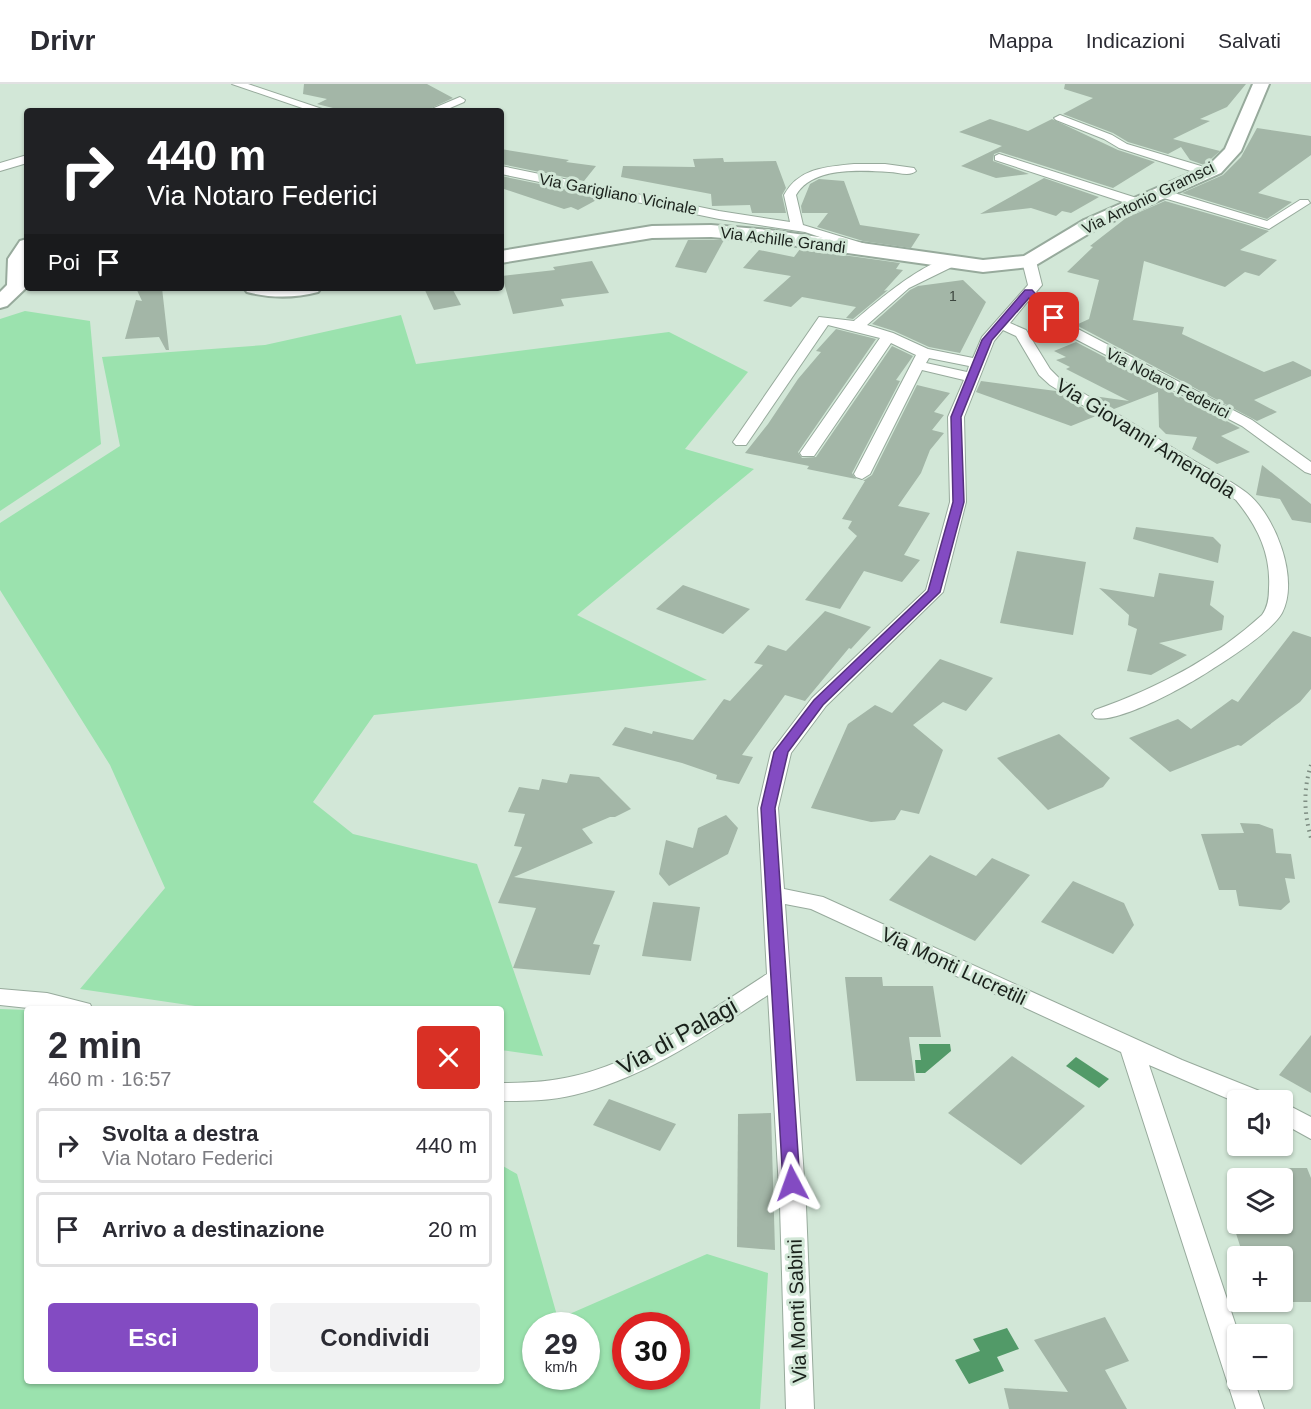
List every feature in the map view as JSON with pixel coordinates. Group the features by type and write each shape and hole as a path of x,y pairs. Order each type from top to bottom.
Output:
{"main road":[{"name":"Via Antonio Gramsci","path":"1029,261 1091,224 1215,168 1233,151 1261,84"},
{"name":"Via Achille Grandi","path":"504,257 652,232 688,232 769,236 983,266 1029,261"},
{"path":"0,302 17,287 18,259 24,250"}],"street":[{"path":"237,84 313,108"},
{"path":"440,108 460,100"},
{"path":"1060,118 1108,137 1123,146 1207,172"},
{"path":"7,153 24,157"},
{"path":"999,158 1139,203"},
{"path":"0,167 24,159"},
{"path":"797,227 790,195 799,181 817,173 877,167 909,171"},
{"name":"Via Garigliano Vicinale","path":"504,171 719,215 797,227 874,252"},
{"path":"1161,193 1269,225 1304,202"},
{"path":"1029,261 1035,285 1029,292"},
{"path":"857,326 904,285 951,262"},
{"name":"Via Monti Sabini","path":"800,1409 793,1206 768,808 781,752 819,702 934,592 958,502 956,417 987,340 1029,292"},
{"name":"Via Notaro Federici","path":"1029,292 1040,306 1071,331 1247,423 1311,469"},
{"path":"741,442 824,320 857,326 888,336 921,359 975,370"},
{"name":"Via Giovanni Amendola","path":"1001,324 1021,333 1044,372 1055,381 1242,497 1261,519 1273,545 1280,573 1277,601 1271,616 1200,670 1137,703 1102,714"},
{"path":"808,453 888,336"},
{"path":"862,474 921,359"},
{"name":"Via Monti Lucretili","path":"773,895 815,902 1233,1090"},
{"name":"Via di Palagi","path":"504,1092 526,1092 582,1084 644,1060 778,978"},
{"path":"0,997 47,1001 66,1006"},
{"path":"1131,1046 1227,1338"},
{"path":"1293,1118 1311,1129"},
{"path":"1243,1390 1250,1409"}],"path":[{"path":"1311,765 1307,774 1304,815 1311,838"}],"shaded area":[{"path":"25,311 90,321 101,444 0,511 0,319"},
{"path":"401,315 416,364 669,332 748,372 685,449 754,469 577,615 707,680 374,715 313,802 353,834 477,864 543,1056 504,1050 504,1006 195,1006 80,989 165,888 110,765 0,590 0,523 120,446 102,357 265,345"},
{"path":"0,1009 24,1010 24,1384 504,1384 504,1167 517,1174 556,1312 522,1312 522,1390 600,1390 600,1312 574,1312 707,1254 768,1273 760,1409 0,1409"},
{"path":"919,1044 950,1044 951,1051 925,1073 916,1073 915,1060 921,1060"},
{"path":"1076,1057 1109,1079 1099,1088 1066,1066"},
{"path":"1007,1328 1019,1349 997,1357 1004,1371 969,1384 955,1360 980,1351 973,1339"}],"building":[{"path":"304,84 427,84 453,98 431,108 333,108 317,104 327,99 303,94"},
{"path":"1065,84 1246,84 1227,107 1200,119 1210,121 1173,139 1220,151 1204,165 1190,160 1181,147 1168,154 1128,142 1113,133 1063,114 1093,98 1064,89"},
{"path":"990,119 1028,131 1052,119 1118,150 1155,162 1113,188 1000,152 994,154 993,161 1029,174 996,178 961,166 1002,146 959,132"},
{"path":"1257,128 1311,136 1311,155 1258,193 1292,202 1267,219 1182,193 1223,175 1241,157"},
{"path":"504,149 596,166 584,181 504,165"},
{"path":"723,158 724,162 776,161 786,188 782,195 786,213 752,213 750,205 712,206 711,194 621,177 623,166 695,167 693,159"},
{"path":"504,177 602,197 578,210 571,207 564,209 504,189"},
{"path":"1044,178 1099,197 1071,213 1062,211 1056,216 1031,208 980,214"},
{"path":"819,179 844,181 860,225 920,234 911,248 863,241 817,227 828,213 802,213 801,206 810,184"},
{"path":"1165,201 1269,231 1240,250 1277,260 1259,276 1245,272 1225,287 1144,261 1133,320 1184,327 1182,334 1264,372 1293,361 1311,370 1311,376 1254,400 1277,412 1257,421 1076,325 1089,319 1099,280 1067,272 1093,247 1090,246 1126,218"},
{"path":"688,240 724,240 706,273 675,267"},
{"path":"800,249 900,263 896,269 903,270 884,291 888,290 853,319 846,318 856,307 802,297 791,307 763,301 791,276 743,268 759,250 794,257"},
{"path":"592,261 609,293 561,299 564,306 513,314 504,276 555,270 553,267"},
{"path":"963,280 986,302 960,353 929,347 872,324 910,290 918,286"},
{"path":"137,291 162,291 169,350 166,350 159,337 125,339 136,300 142,301"},
{"path":"425,291 454,291 461,305 434,310"},
{"path":"836,329 876,339 798,452 802,458 816,457 892,346 913,356 896,380 900,381 852,473 856,479 807,469 809,466 745,453 768,424 798,379 821,352 816,351"},
{"path":"1076,342 1240,428 1221,436 1250,452 1217,464 1192,449 1197,437 1166,434 1159,427 1158,392 1114,409 1093,396 1129,401 1066,369 1070,367 1056,360 1066,357 1054,351"},
{"path":"981,381 1056,391 1096,416 1071,426 976,392"},
{"path":"917,385 950,393 934,412 944,415 932,430 944,433 930,450 921,473 898,506 930,513 904,555 920,560 902,582 864,571 840,609 805,600 857,536 848,528 852,521 842,519 865,481 863,481 872,475"},
{"path":"1262,465 1311,504 1311,523 1292,520 1280,499 1256,495"},
{"path":"1136,527 1213,537 1221,545 1218,563 1133,539"},
{"path":"1017,551 1086,562 1073,635 1000,623"},
{"path":"1159,573 1214,581 1210,605 1224,616 1222,630 1159,643 1187,655 1151,675 1127,671 1137,629 1128,625 1129,615 1099,588 1154,597"},
{"path":"683,585 750,609 723,634 656,609"},
{"path":"825,611 871,627 851,649 849,648 805,701 785,695 742,755 753,757 739,784 716,779 717,775 682,763 612,745 625,727 652,734 653,731 693,740 724,699 730,701 763,665 754,663 768,645 786,651"},
{"path":"1293,631 1311,637 1311,689 1300,702 1241,746 1238,745 1170,772 1129,738 1178,719 1191,729 1232,699 1238,702"},
{"path":"940,659 993,678 966,711 943,702 913,725 943,750 919,814 901,810 895,820 871,822 811,808 848,724 875,705 892,713"},
{"path":"1059,734 1110,778 1103,787 1048,810 997,758"},
{"path":"570,774 599,777 631,809 582,829 593,843 514,877 615,891 593,944 600,945 590,975 513,968 536,908 498,903 522,847 514,846 525,814 508,812 519,787 539,790 542,779 567,783"},
{"path":"726,815 738,828 728,854 669,886 659,874 666,840 693,848 698,828"},
{"path":"1240,823 1259,824 1273,829 1276,853 1291,854 1295,879 1285,878 1290,902 1281,910 1239,906 1236,890 1219,890 1201,834 1244,833"},
{"path":"930,855 976,876 992,858 1030,875 975,941 889,900"},
{"path":"1073,881 1124,903 1134,925 1113,954 1041,922"},
{"path":"653,902 700,907 691,961 642,956"},
{"path":"845,977 882,977 883,986 933,986 941,1037 909,1037 915,1081 856,1081"},
{"path":"1311,1035 1311,1093 1279,1075"},
{"path":"1012,1056 1085,1106 1021,1165 948,1113"},
{"path":"609,1099 676,1124 660,1151 593,1125"},
{"path":"771,1113 775,1250 737,1247 738,1114"},
{"path":"1293,1168 1307,1168 1311,1178 1311,1302 1293,1302 1293,1246 1240,1246 1236,1234 1293,1234"},
{"path":"1105,1317 1129,1361 1105,1370 1127,1409 1009,1409 1004,1388 1068,1392 1034,1340"}],"route":[{"path":"792,1183 768,808 781,752 819,702 934,592 958,502 956,417 987,340 1029,292 1054,318"}]}
